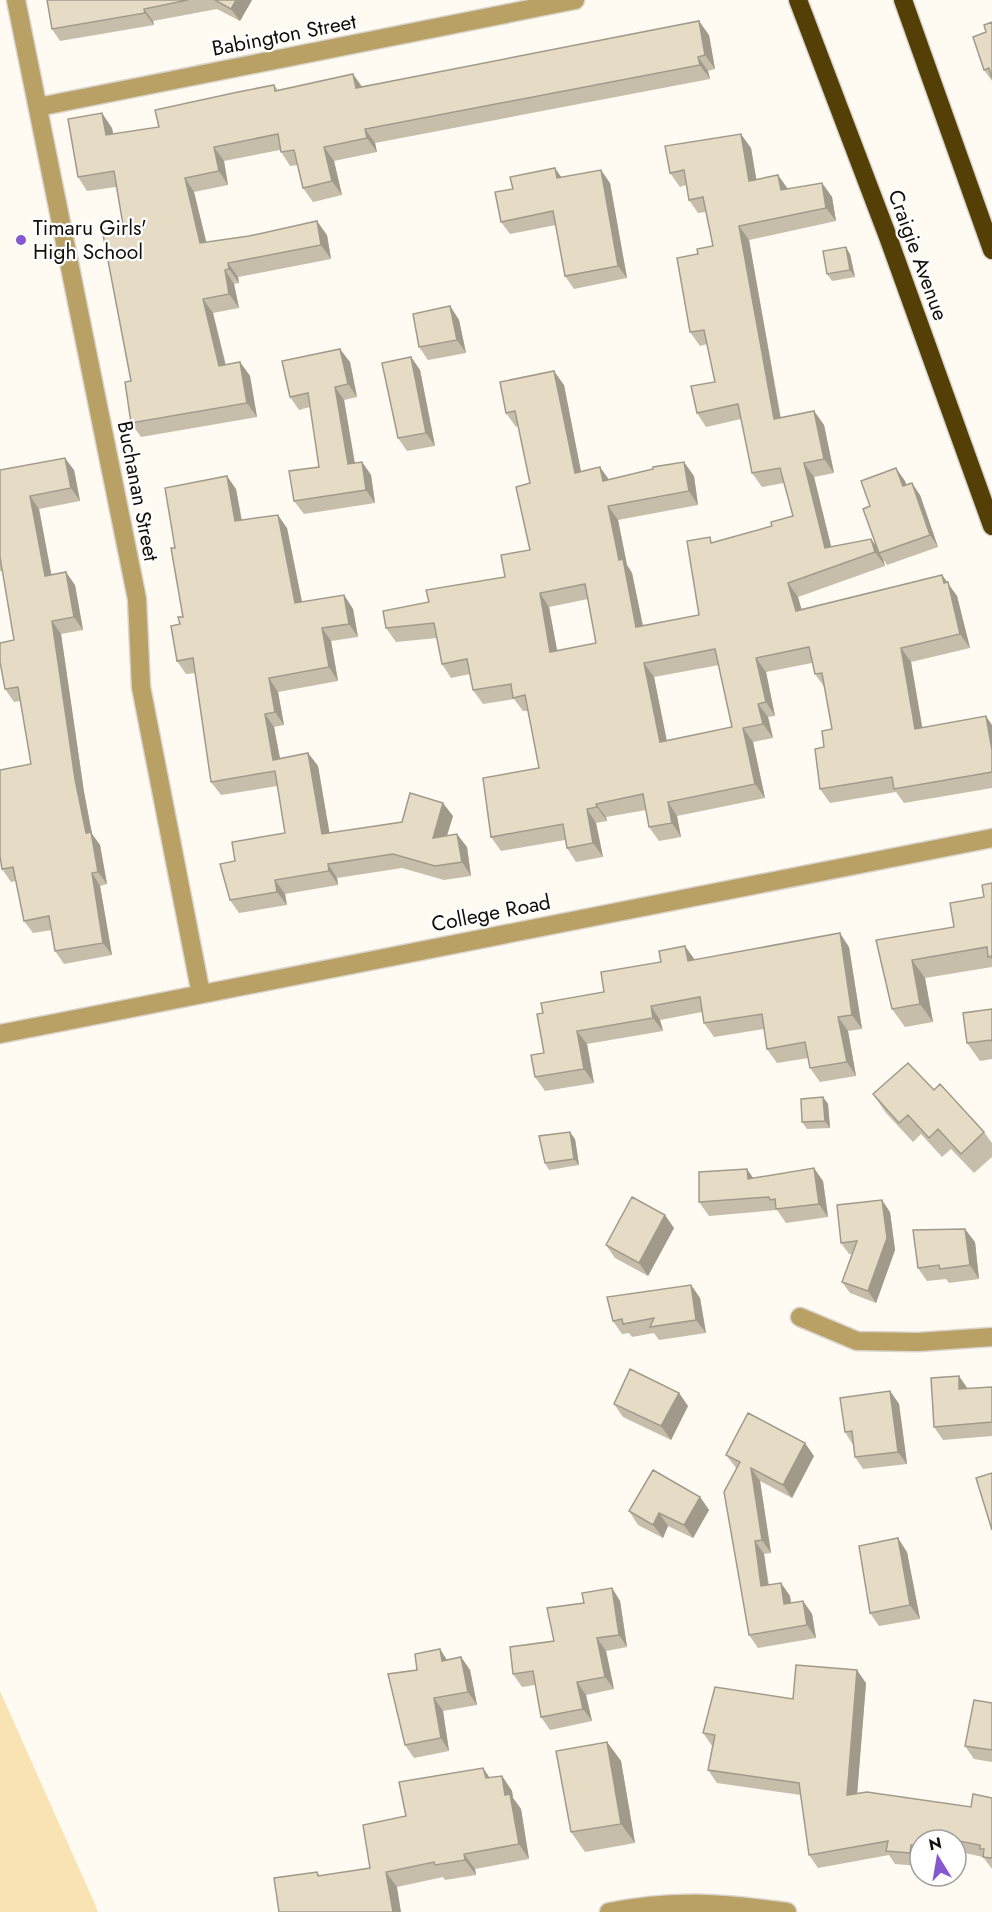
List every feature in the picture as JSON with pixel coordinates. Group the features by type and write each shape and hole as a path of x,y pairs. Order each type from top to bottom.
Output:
{"highway":[{"name":"Craigie Avenue","path":"798,0 888,237 992,526"},
{"path":"903,0 992,250"}],"street":[{"name":"Buchanan Street","path":"16,0 137,599 141,687 201,994"},
{"name":"Babington Street","path":"38,107 575,0"},
{"name":"College Road","path":"0,1034 992,838"},
{"path":"800,1317 857,1341 918,1342 992,1337"},
{"path":"609,1912 641,1906 702,1902 787,1912"}],"shaded area":[{"path":"0,1691 94,1902 98,1912 0,1912"}],"building":[{"path":"47,0 188,0 144,9 145,13 52,29"},
{"path":"215,0 236,0 231,9"},
{"path":"699,21 705,55 698,57 700,65 365,129 367,138 324,147 332,181 303,188 294,150 281,152 278,134 214,147 219,171 185,178 200,243 249,236 317,221 321,245 228,263 229,269 225,270 229,294 203,299 219,366 240,362 247,403 131,423 125,382 131,381 102,229 123,225 114,171 78,177 68,119 102,113 106,135 159,127 155,110 238,92 274,85 275,91 353,74 356,88"},
{"path":"992,22 992,78 989,68 984,70 973,37 986,32 984,25"},
{"path":"741,134 749,181 778,175 781,190 822,183 826,208 739,226 774,419 814,411 824,459 804,463 825,548 871,539 875,552 788,583 796,611 942,575 944,583 948,582 960,634 901,648 915,729 986,716 992,750 992,772 894,789 892,777 820,789 815,749 824,747 822,731 832,729 822,673 815,674 809,647 756,658 766,702 758,704 763,724 743,728 755,784 668,802 672,823 649,827 643,794 596,804 597,807 587,809 593,843 567,848 563,824 491,837 483,778 539,768 525,695 513,698 511,684 473,690 467,659 442,664 434,623 386,628 383,611 429,602 426,590 505,577 501,555 530,550 516,487 530,483 515,411 506,413 500,382 554,371 575,473 600,467 603,481 653,469 653,467 684,462 689,491 608,506 619,560 623,559 636,627 699,615 687,541 710,537 711,543 772,526 771,522 793,516 780,468 752,473 738,404 697,413 691,386 715,382 704,330 690,332 677,258 698,254 697,249 713,246 703,197 689,200 684,170 670,173 665,146","holes":["585,584 596,643 550,652 540,593","715,649 732,727 660,742 644,663"]},
{"path":"555,168 557,178 601,170 618,266 565,276 553,211 501,222 495,192 513,189 510,177"},
{"path":"846,247 850,270 827,274 823,251"},
{"path":"450,306 457,340 419,347 413,314"},
{"path":"340,349 348,384 335,387 348,464 362,462 366,490 294,501 289,471 319,467 308,393 290,397 282,361"},
{"path":"411,357 426,433 398,438 382,363"},
{"path":"65,458 71,488 30,496 45,576 66,572 74,617 52,621 75,779 86,833 91,832 98,872 92,873 103,943 55,951 49,916 24,921 13,867 2,869 0,856 0,770 31,764 18,687 5,689 0,662 0,643 14,640 0,557 0,470"},
{"path":"896,468 903,486 912,483 930,535 879,553 863,509 870,506 861,481"},
{"path":"227,476 235,521 278,515 295,603 344,595 349,624 322,628 329,667 269,678 275,712 265,714 273,760 308,753 322,834 402,822 410,793 443,803 433,838 457,834 462,862 435,866 393,854 328,864 329,871 275,880 277,892 230,900 220,864 235,861 232,842 285,833 275,771 211,782 193,658 177,661 171,626 180,624 178,617 183,617 171,548 175,548 165,488"},
{"path":"992,883 992,956 988,957 987,947 912,960 920,1004 892,1009 876,940 954,927 950,903 984,897 982,885"},
{"path":"840,933 852,1015 838,1017 847,1062 810,1068 805,1042 767,1049 762,1014 704,1023 700,997 651,1006 653,1018 577,1031 584,1069 535,1077 531,1055 544,1053 537,1014 543,1013 541,1003 604,992 601,972 661,962 659,951 685,946 688,961"},
{"path":"992,1009 992,1042 991,1040 967,1043 963,1013"},
{"path":"908,1063 934,1090 940,1084 984,1132 961,1154 938,1129 929,1138 908,1115 899,1123 873,1094"},
{"path":"823,1097 825,1121 802,1122 801,1099"},
{"path":"570,1132 574,1159 545,1163 539,1136"},
{"path":"814,1168 819,1204 776,1209 775,1199 770,1200 769,1197 699,1202 699,1172 747,1169 748,1179"},
{"path":"632,1197 665,1215 639,1263 606,1245"},
{"path":"882,1200 887,1238 868,1291 842,1282 857,1241 841,1243 837,1205"},
{"path":"965,1229 970,1265 940,1269 939,1265 918,1268 913,1230"},
{"path":"691,1285 696,1320 650,1327 654,1318 623,1324 622,1319 613,1321 607,1297"},
{"path":"630,1369 679,1393 661,1426 614,1404"},
{"path":"959,1376 959,1389 992,1387 992,1422 934,1427 931,1378"},
{"path":"890,1391 898,1452 855,1457 852,1431 845,1432 840,1398"},
{"path":"748,1413 805,1443 783,1485 751,1468 762,1540 755,1541 761,1586 781,1583 784,1604 803,1601 807,1625 749,1635 724,1492 740,1462 726,1455"},
{"path":"653,1470 700,1497 684,1525 659,1513 653,1525 629,1511"},
{"path":"992,1473 992,1530 976,1478"},
{"path":"898,1538 910,1605 870,1613 859,1546"},
{"path":"612,1588 619,1635 597,1638 605,1677 577,1682 583,1709 541,1717 533,1671 513,1674 510,1647 554,1641 547,1608 584,1603 582,1593"},
{"path":"440,1649 442,1661 461,1657 468,1692 434,1698 441,1738 405,1745 388,1674 417,1670 415,1654"},
{"path":"796,1665 857,1670 847,1795 867,1792 971,1807 973,1794 992,1798 992,1858 983,1857 984,1849 980,1849 980,1845 968,1843 968,1828 908,1828 908,1853 886,1851 888,1841 809,1855 799,1783 708,1770 715,1735 703,1733 715,1687 793,1699"},
{"path":"974,1700 992,1703 992,1750 965,1746"},
{"path":"607,1742 621,1824 571,1832 556,1751"},
{"path":"483,1768 486,1778 502,1776 505,1795 510,1794 519,1844 464,1854 465,1860 435,1865 434,1862 386,1872 393,1912 279,1912 274,1878 317,1872 318,1876 370,1868 363,1825 406,1816 399,1782"}],"place":[{"name":"Timaru Girls' High School","path":"21,240"}]}
